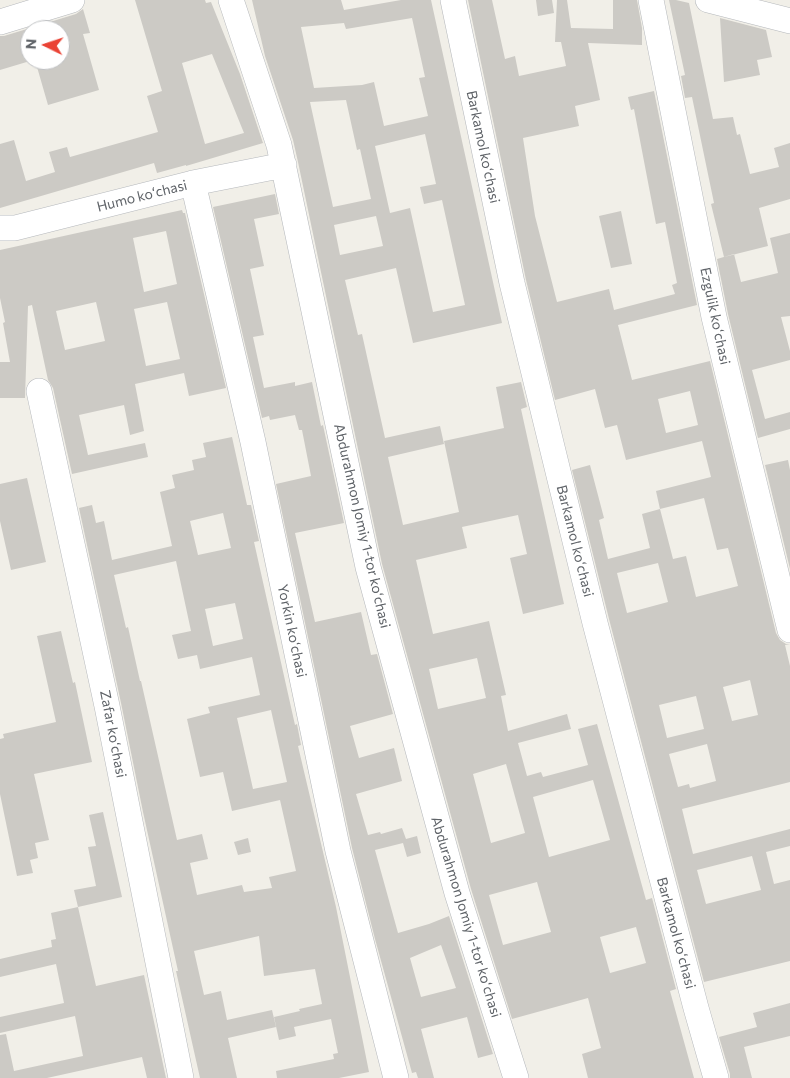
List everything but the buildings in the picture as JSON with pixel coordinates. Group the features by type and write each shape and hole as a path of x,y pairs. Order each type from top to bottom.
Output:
{"street":[{"path":"0,22 72,0"},
{"name":"Abdurahmon Jomiy 1-tor koʻchasi","path":"231,0 284,165 368,567 457,893 516,1078"},
{"name":"Barkamol koʻchasi","path":"453,0 512,283 595,623 716,1078"},
{"name":"Ezgulik koʻchasi","path":"651,0 714,317 790,630"},
{"path":"708,0 790,21"},
{"name":"Humo koʻchasi","path":"0,228 15,228 193,184 284,165"},
{"name":"Yorkin koʻchasi","path":"193,184 253,442 338,851 396,1078"},
{"name":"Zafar koʻchasi","path":"39,391 107,706 181,1078"}]}
